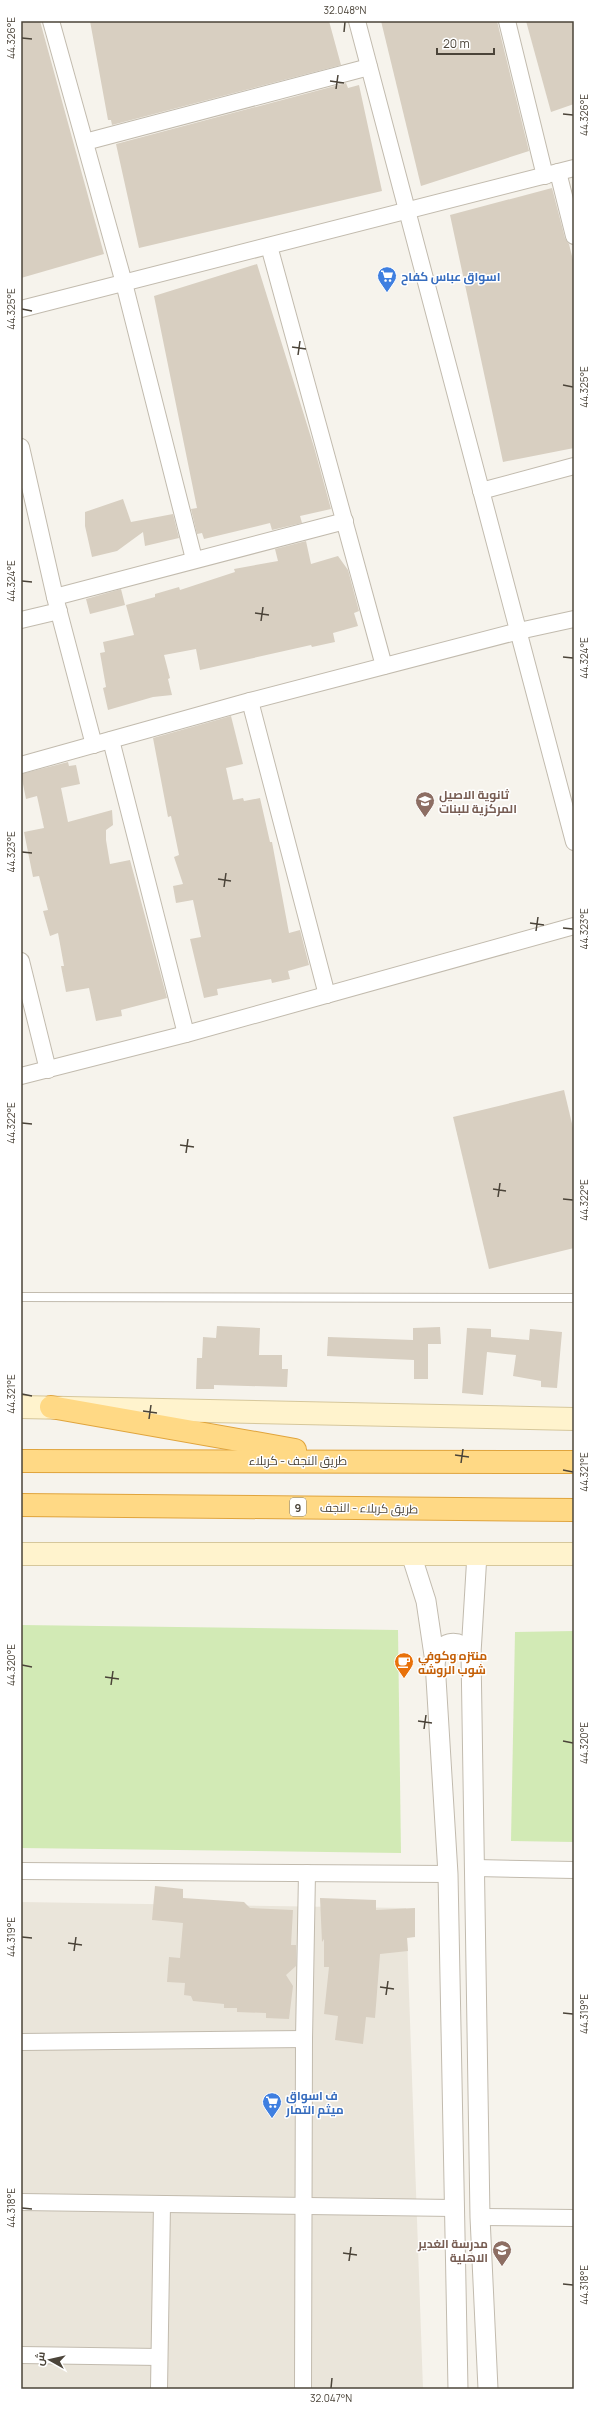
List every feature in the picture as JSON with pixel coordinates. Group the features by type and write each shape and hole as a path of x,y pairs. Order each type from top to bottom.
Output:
{"highway":[{"path":"50,1407 352,1460"},
{"name":"طريق النجف - کربلاء","path":"21,1461 352,1460 574,1462"},
{"name":"طريق کربلاء - النجف","path":"21,1504 574,1510"}],"main road":[{"path":"21,1407 574,1419"},
{"path":"21,1554 574,1554"}],"street":[{"path":"51,21 124,283 194,559"},
{"path":"357,21 574,842"},
{"path":"507,21 551,174 574,236"},
{"path":"85,142 369,67"},
{"path":"21,309 574,168"},
{"path":"269,246 384,666"},
{"path":"21,447 23,469 94,745"},
{"path":"480,491 574,466"},
{"path":"21,620 57,604 194,559 345,521"},
{"path":"21,765 250,701 518,630 574,619"},
{"path":"250,701 327,995"},
{"path":"111,740 186,1034"},
{"path":"21,1076 186,1034 574,926"},
{"path":"21,961 48,1070"},
{"path":"411,1554 426,1601 435,1662 448,1874 453,2208 458,2389"},
{"path":"477,1554 471,1653 476,1868 480,2217 488,2389"},
{"path":"435,1662 438,1652 445,1645 455,1643 464,1646 471,1653"},
{"path":"476,1868 574,1870"},
{"path":"21,1871 448,1874"},
{"path":"303,2389 304,2039 307,1873"},
{"path":"21,2042 304,2039"},
{"path":"21,2202 453,2208"},
{"path":"159,2389 162,2204"},
{"path":"480,2217 574,2218"},
{"path":"21,2355 159,2357"}],"lane":[{"path":"21,1297 574,1298"}],"shaded area":[{"path":"21,1902 406,1908 423,2389 21,2389"}],"green space":[{"path":"21,1625 398,1630 401,1853 21,1848"},
{"path":"574,1631 574,1842 511,1841 515,1632"}],"building":[{"path":"21,21 40,21 104,254 21,278"},
{"path":"90,21 329,21 341,65 112,125 111,120 108,120"},
{"path":"381,21 497,21 529,151 421,186"},
{"path":"526,21 574,21 574,104 551,112"},
{"path":"346,83 348,88 359,85 382,191 139,248 116,144"},
{"path":"552,188 565,238 569,244 574,264 574,448 503,462 450,215"},
{"path":"257,264 314,447 331,509 300,516 302,523 272,530 270,523 204,539 202,533 197,534 191,509 197,508 154,296"},
{"path":"123,499 131,522 173,514 179,538 145,546 143,532 117,551 92,557 85,526 85,512"},
{"path":"306,541 311,564 338,556 348,570 359,611 354,613 358,626 333,633 335,642 312,647 311,645 200,670 196,649 164,655 170,678 168,679 172,695 153,697 108,710 103,688 106,687 100,653 105,652 103,642 134,635 126,605 155,597 155,594 179,587 180,590 235,572 234,569 278,561 275,549"},
{"path":"121,589 125,605 90,614 86,599"},
{"path":"231,716 243,764 226,768 233,800 243,798 244,801 260,798 270,842 272,842 289,933 300,930 309,965 288,971 290,979 272,983 271,979 217,989 218,995 204,998 190,939 201,937 193,900 176,903 173,886 183,884 174,857 179,855 171,816 168,817 153,738"},
{"path":"68,762 69,766 76,765 80,784 61,788 68,822 112,810 113,825 106,830 110,864 130,860 167,998 121,1010 122,1016 96,1021 89,988 66,992 61,966 64,966 58,933 50,936 43,911 48,910 39,876 33,877 24,832 44,828 37,796 26,799 21,774"},
{"path":"564,1090 574,1132 574,1248 489,1269 453,1117"},
{"path":"217,1326 260,1328 259,1355 282,1355 282,1369 288,1369 287,1387 214,1385 214,1389 196,1389 197,1358 202,1358 203,1337 216,1338"},
{"path":"440,1327 441,1344 428,1344 428,1379 414,1379 414,1360 327,1356 328,1337 413,1340 413,1328"},
{"path":"467,1328 491,1329 491,1337 529,1340 530,1329 562,1332 557,1388 541,1387 541,1381 513,1376 516,1355 487,1352 483,1395 462,1393"},
{"path":"155,1886 183,1889 183,1898 244,1902 250,1908 293,1910 291,1945 296,1945 296,1966 286,1975 293,1986 289,2019 266,2018 266,2013 237,2012 237,2008 224,2008 224,2004 193,2001 191,1996 184,1995 185,1983 167,1982 169,1957 180,1958 183,1923 152,1920"},
{"path":"320,1898 376,1900 376,1910 415,1908 415,1937 407,1938 408,1951 380,1954 375,2018 366,2017 363,2044 335,2040 338,2016 324,2014 329,1967 324,1967 324,1939 322,1942"}],"place":[{"name":"اسواق عباس كفاح","path":"387,293"},
{"name":"ثانوية الاصيل المركزية للبنات","path":"425,818"},
{"name":"منتزه وكوفي شوب الروشه","path":"404,1679"},
{"name":"ف اسواق ميثم التمار","path":"272,2119"},
{"name":"مدرسة الغدير الاهلية","path":"502,2267"}]}
